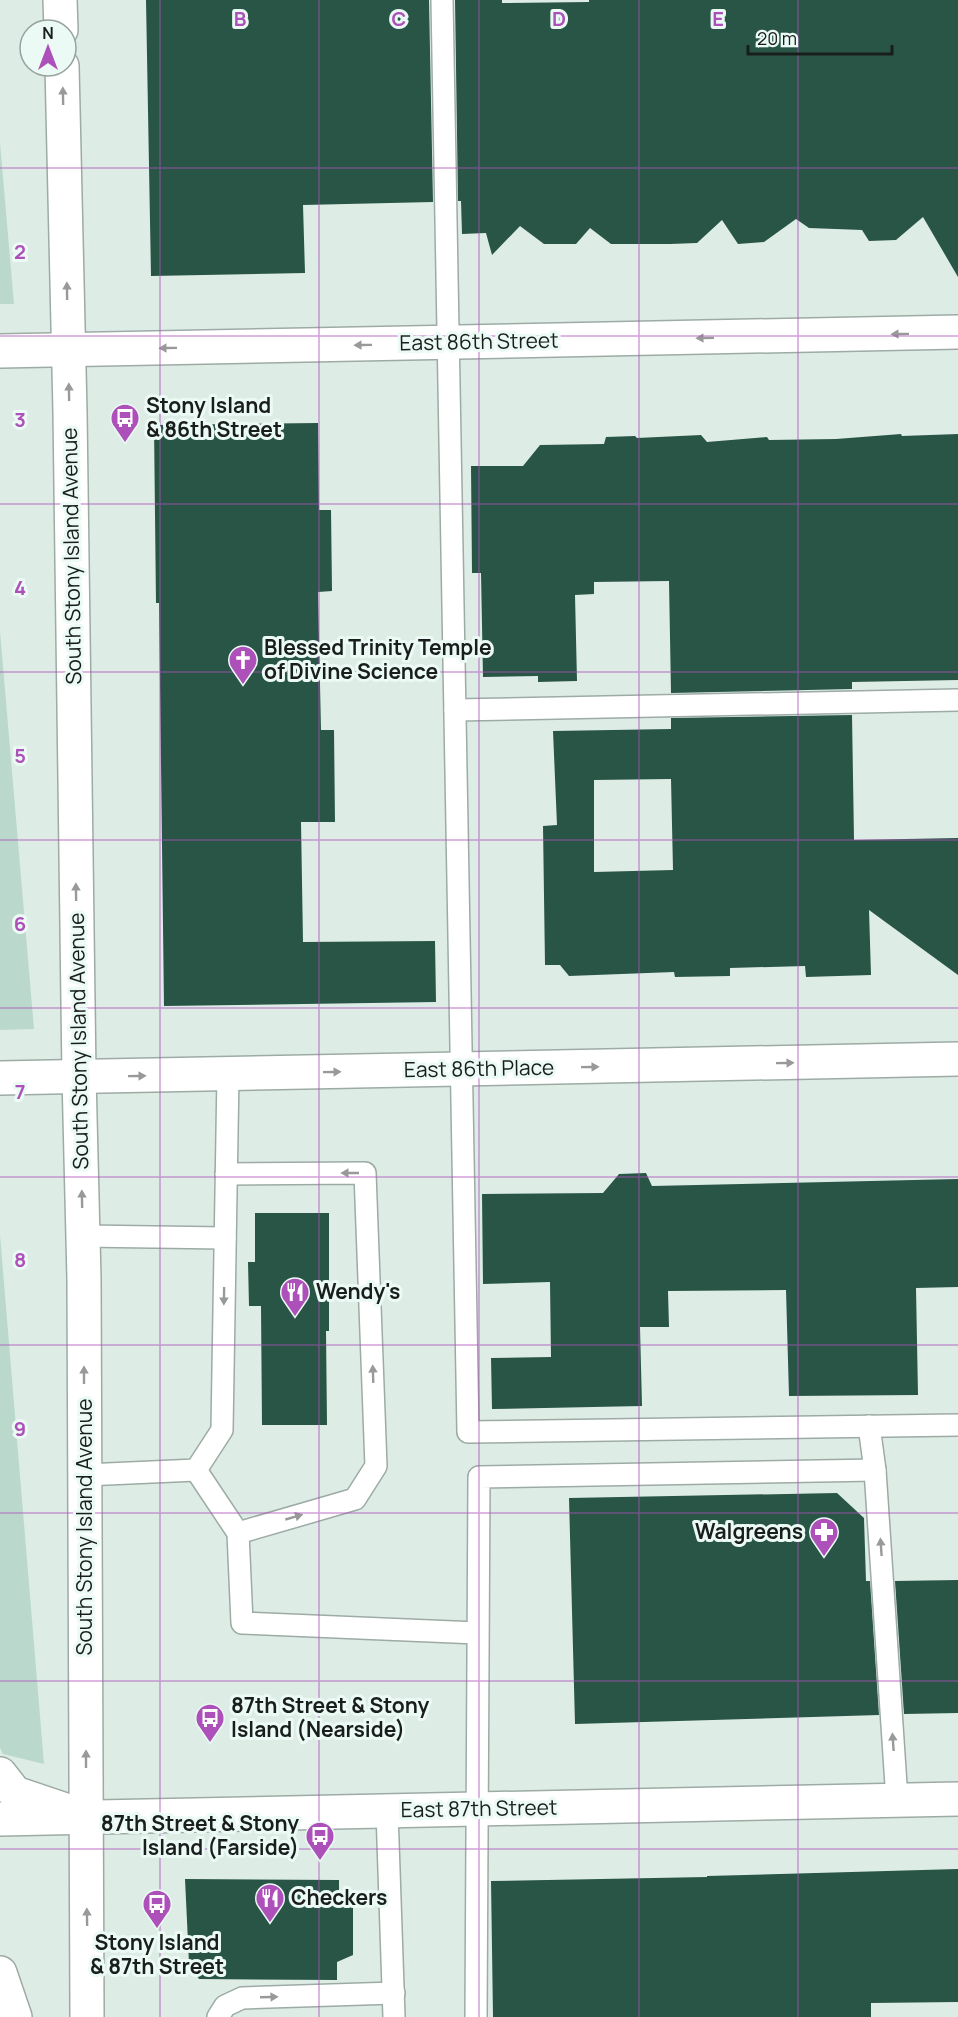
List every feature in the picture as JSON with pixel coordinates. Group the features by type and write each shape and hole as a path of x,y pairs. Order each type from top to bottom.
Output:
{"main road":[{"path":"60,0 61,18"},
{"name":"South Stony Island Avenue","path":"62,78 83,1236 87,2017"},
{"name":"East 86th Street","path":"0,351 958,332"},
{"name":"East 86th Place","path":"0,1078 958,1059"},
{"path":"0,1773 15,1793 86,1817"},
{"name":"East 87th Street","path":"0,1819 958,1799"},
{"path":"0,1973 15,2017"}],"lane":[{"path":"442,0 468,1432 958,1425"},
{"path":"455,710 958,700"},
{"path":"196,1470 222,1430 228,1074"},
{"path":"226,1174 365,1173 376,1466 355,1499 238,1533"},
{"path":"83,1236 225,1238"},
{"path":"869,1426 875,1470 897,1800"},
{"path":"196,1470 238,1533 242,1623 477,1633"},
{"path":"85,1475 196,1470"},
{"path":"476,2017 478,1477 875,1470"},
{"path":"387,1812 394,2017"},
{"path":"218,2017 225,2006 242,1998 394,1993"}],"green space":[{"path":"0,143 14,304 0,304"},
{"path":"0,631 34,1029 0,1030"},
{"path":"0,1235 44,1764 3,1754 0,1748"}],"building":[{"path":"146,0 429,0 433,202 303,205 305,273 151,276"},
{"path":"455,0 502,0 502,3 589,2 589,0 958,0 958,277 923,217 896,240 869,241 862,230 809,228 796,219 764,242 738,244 722,220 697,243 670,244 611,244 590,228 576,244 544,244 520,226 492,255 486,233 462,234 461,201 458,201"},
{"path":"318,423 319,510 331,510 332,591 318,592 321,730 334,730 335,822 301,822 303,942 435,941 436,1002 164,1006 159,603 156,603 154,425"},
{"path":"901,434 902,436 958,434 958,680 852,682 852,689 671,693 669,581 594,582 594,594 575,595 577,681 538,682 538,676 483,677 481,573 472,573 471,466 523,466 540,445 604,444 606,437 701,435 707,442 767,437 769,440 836,439"},
{"path":"852,715 854,840 958,838 958,975 869,910 871,975 806,977 805,966 730,968 730,976 675,977 674,972 569,976 560,965 545,965 543,826 557,825 553,731 671,729 671,718","holes":["671,779 673,870 594,872 594,780"]},
{"path":"646,1173 652,1186 958,1179 958,1287 916,1288 918,1395 789,1396 786,1290 668,1291 669,1327 640,1327 642,1406 492,1409 491,1358 551,1357 550,1282 483,1284 482,1194 603,1193 619,1174"},
{"name":"Wendy's","path":"255,1213 329,1213 329,1331 326,1331 327,1425 262,1425 261,1306 249,1306 248,1262 255,1262"},
{"name":"Walgreens","path":"837,1493 864,1518 866,1581 870,1581 879,1715 575,1724 569,1498"},
{"path":"958,1580 958,1713 904,1714 895,1581"},
{"path":"958,1869 958,2002 871,2003 871,2017 493,2017 491,1881"},
{"name":"Checkers","path":"185,1879 339,1880 339,1892 353,1893 353,1955 337,1962 337,1980 199,1979 189,1963"}],"place":[{"name":"Stony Island & 86th Street","path":"125,444"},
{"name":"Blessed Trinity Temple of Divine Science","path":"243,686"},
{"name":"Wendy's","path":"295,1318"},
{"name":"Walgreens","path":"824,1558"},
{"name":"87th Street & Stony Island (Nearside)","path":"210,1744"},
{"name":"87th Street & Stony Island (Farside)","path":"320,1862"},
{"name":"Checkers","path":"270,1924"},
{"name":"Stony Island & 87th Street","path":"157,1930"}]}
